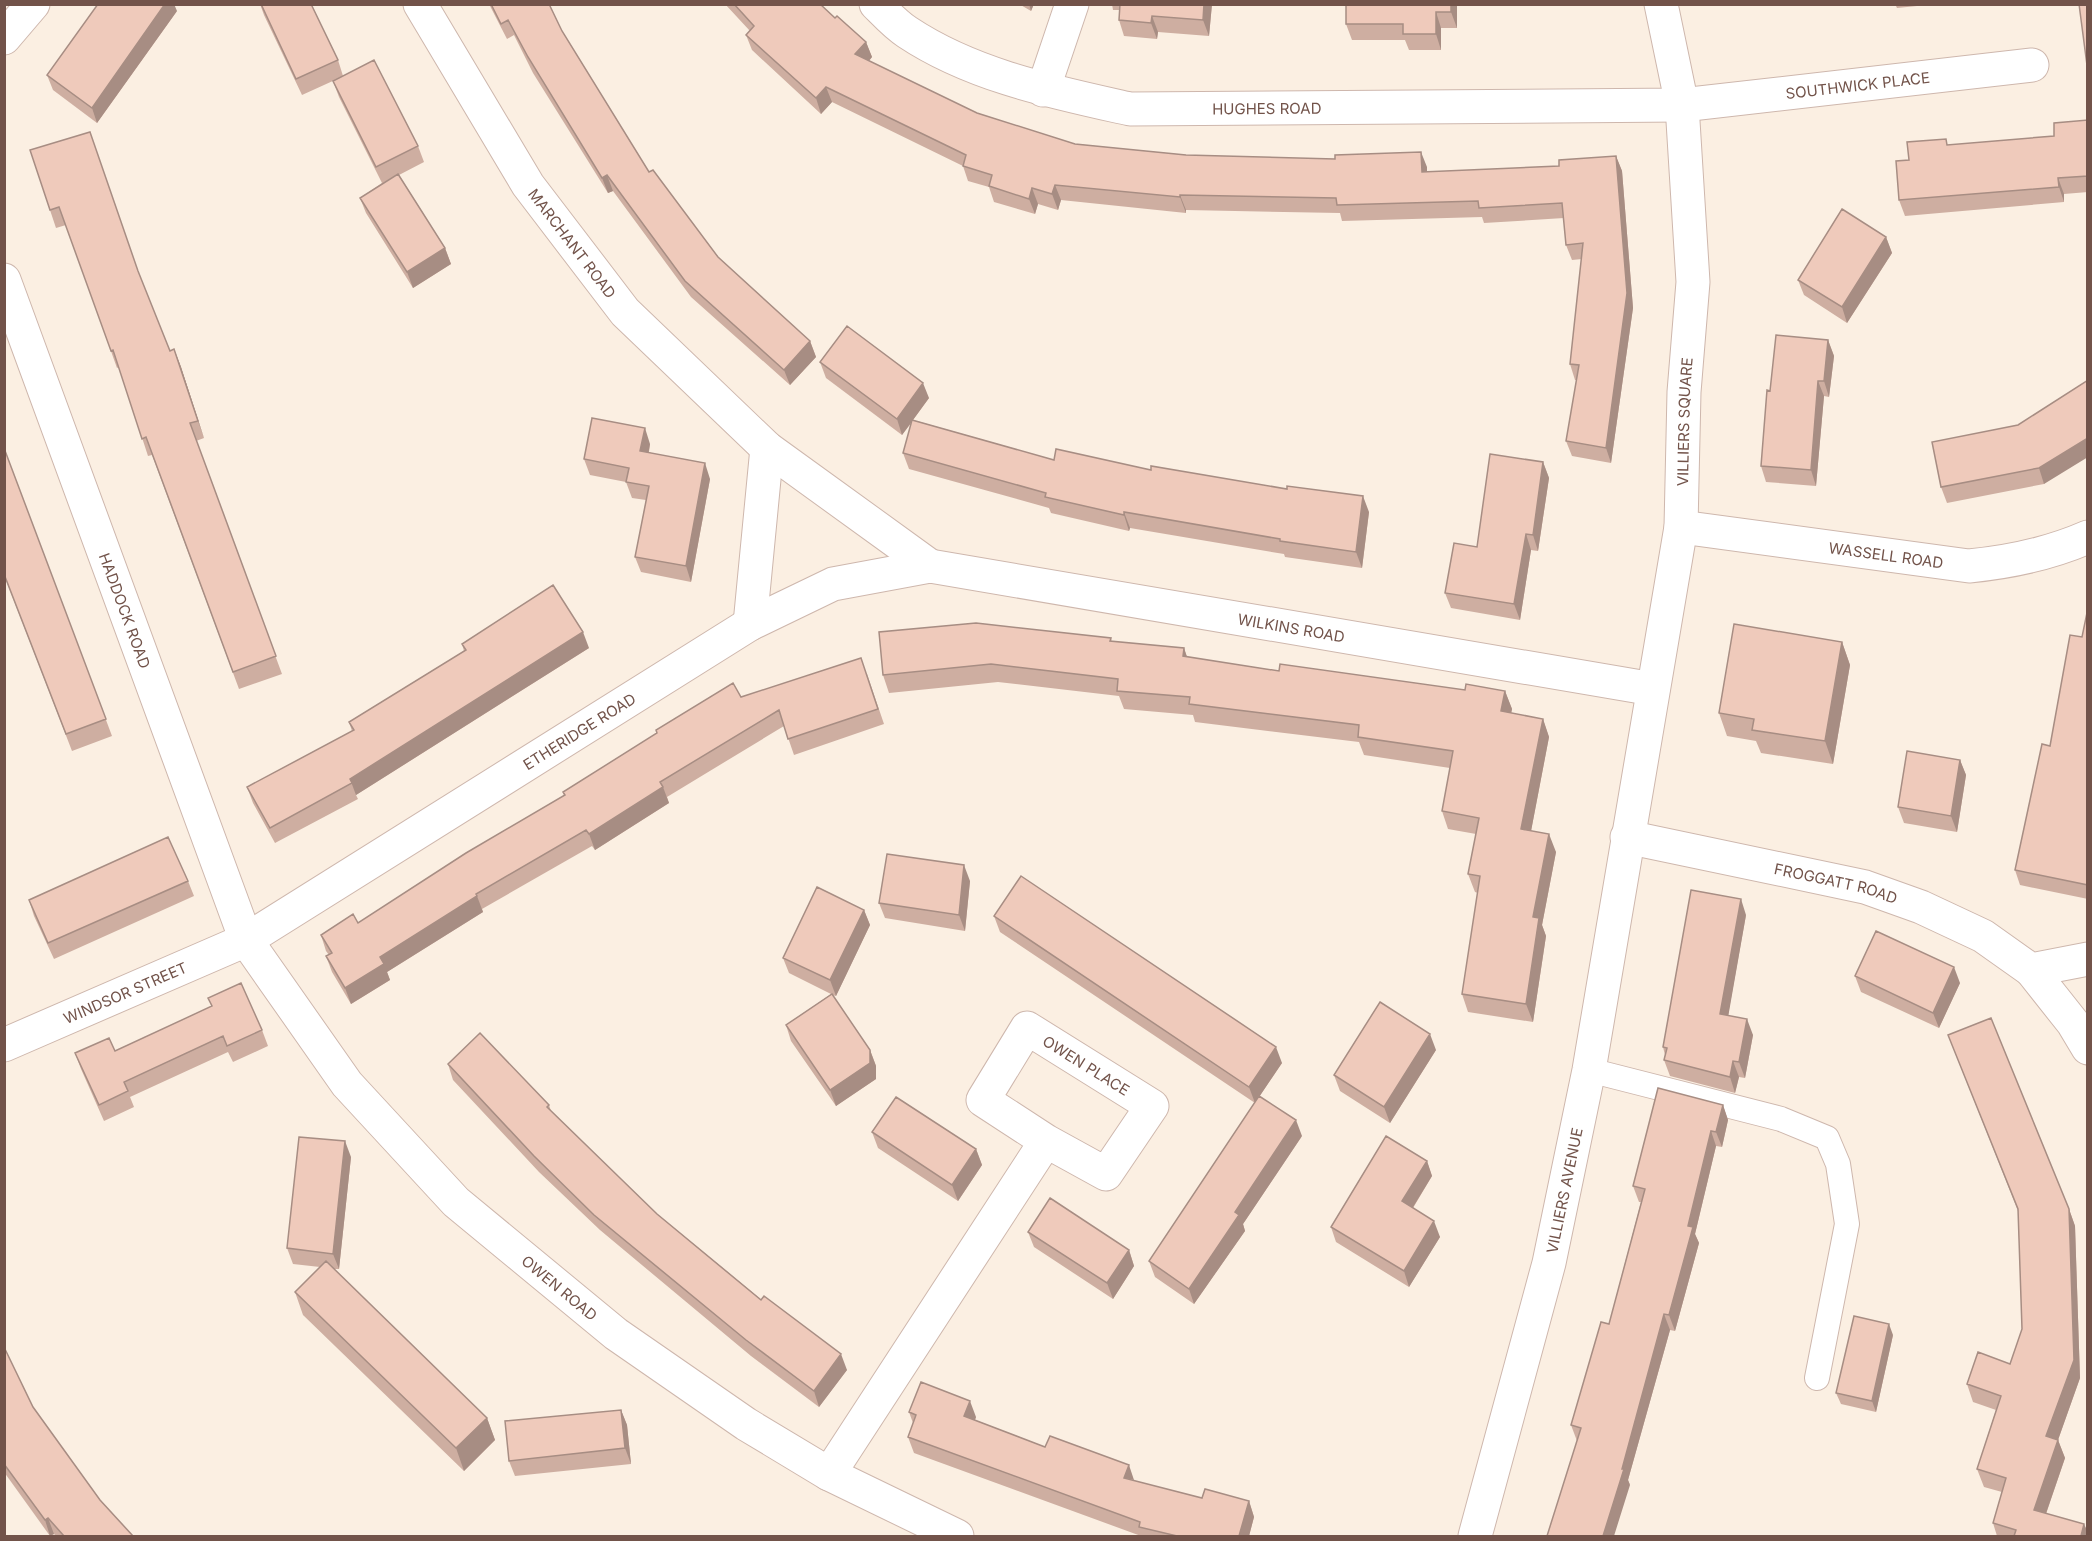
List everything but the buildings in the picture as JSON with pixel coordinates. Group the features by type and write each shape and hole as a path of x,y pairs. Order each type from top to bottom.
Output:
{"street":[{"path":"4,38 33,4"},
{"name":"MARCHANT ROAD","path":"420,4 528,185 625,312 766,448 930,566"},
{"name":"HUGHES ROAD","path":"876,4 906,32 962,61 1043,90 1130,109 1682,105"},
{"path":"1043,90 1072,4"},
{"name":"VILLIERS SQUARE","path":"1627,837 1681,527 1684,392 1694,282 1682,105 1661,4"},
{"name":"SOUTHWICK PLACE","path":"1682,105 2032,65"},
{"name":"HADDOCK ROAD","path":"4,280 246,940"},
{"path":"750,624 766,448"},
{"name":"WASSELL ROAD","path":"1681,527 1969,566 2013,561 2060,549 2088,537"},
{"name":"ETHERIDGE ROAD","path":"246,940 750,624 833,584 930,566"},
{"name":"WILKINS ROAD","path":"930,566 1653,689"},
{"name":"FROGGATT ROAD","path":"1627,837 1865,887 1922,907 1983,936 2031,970 2073,1023 2088,1048"},
{"name":"VILLIERS AVENUE","path":"1475,1536 1549,1263 1589,1070 1627,837"},
{"name":"WINDSOR STREET","path":"4,1045 246,940"},
{"name":"OWEN ROAD","path":"246,940 347,1084 456,1202 616,1334 746,1424 829,1474 957,1536"},
{"path":"2031,970 2088,959"},
{"name":"OWEN PLACE","path":"1027,1029 1152,1106 1106,1174 1046,1141 983,1100 1027,1029"},
{"path":"829,1474 1046,1141"}],"lane":[{"path":"1589,1070 1781,1119 1827,1138 1838,1164 1847,1224 1817,1378"}]}
